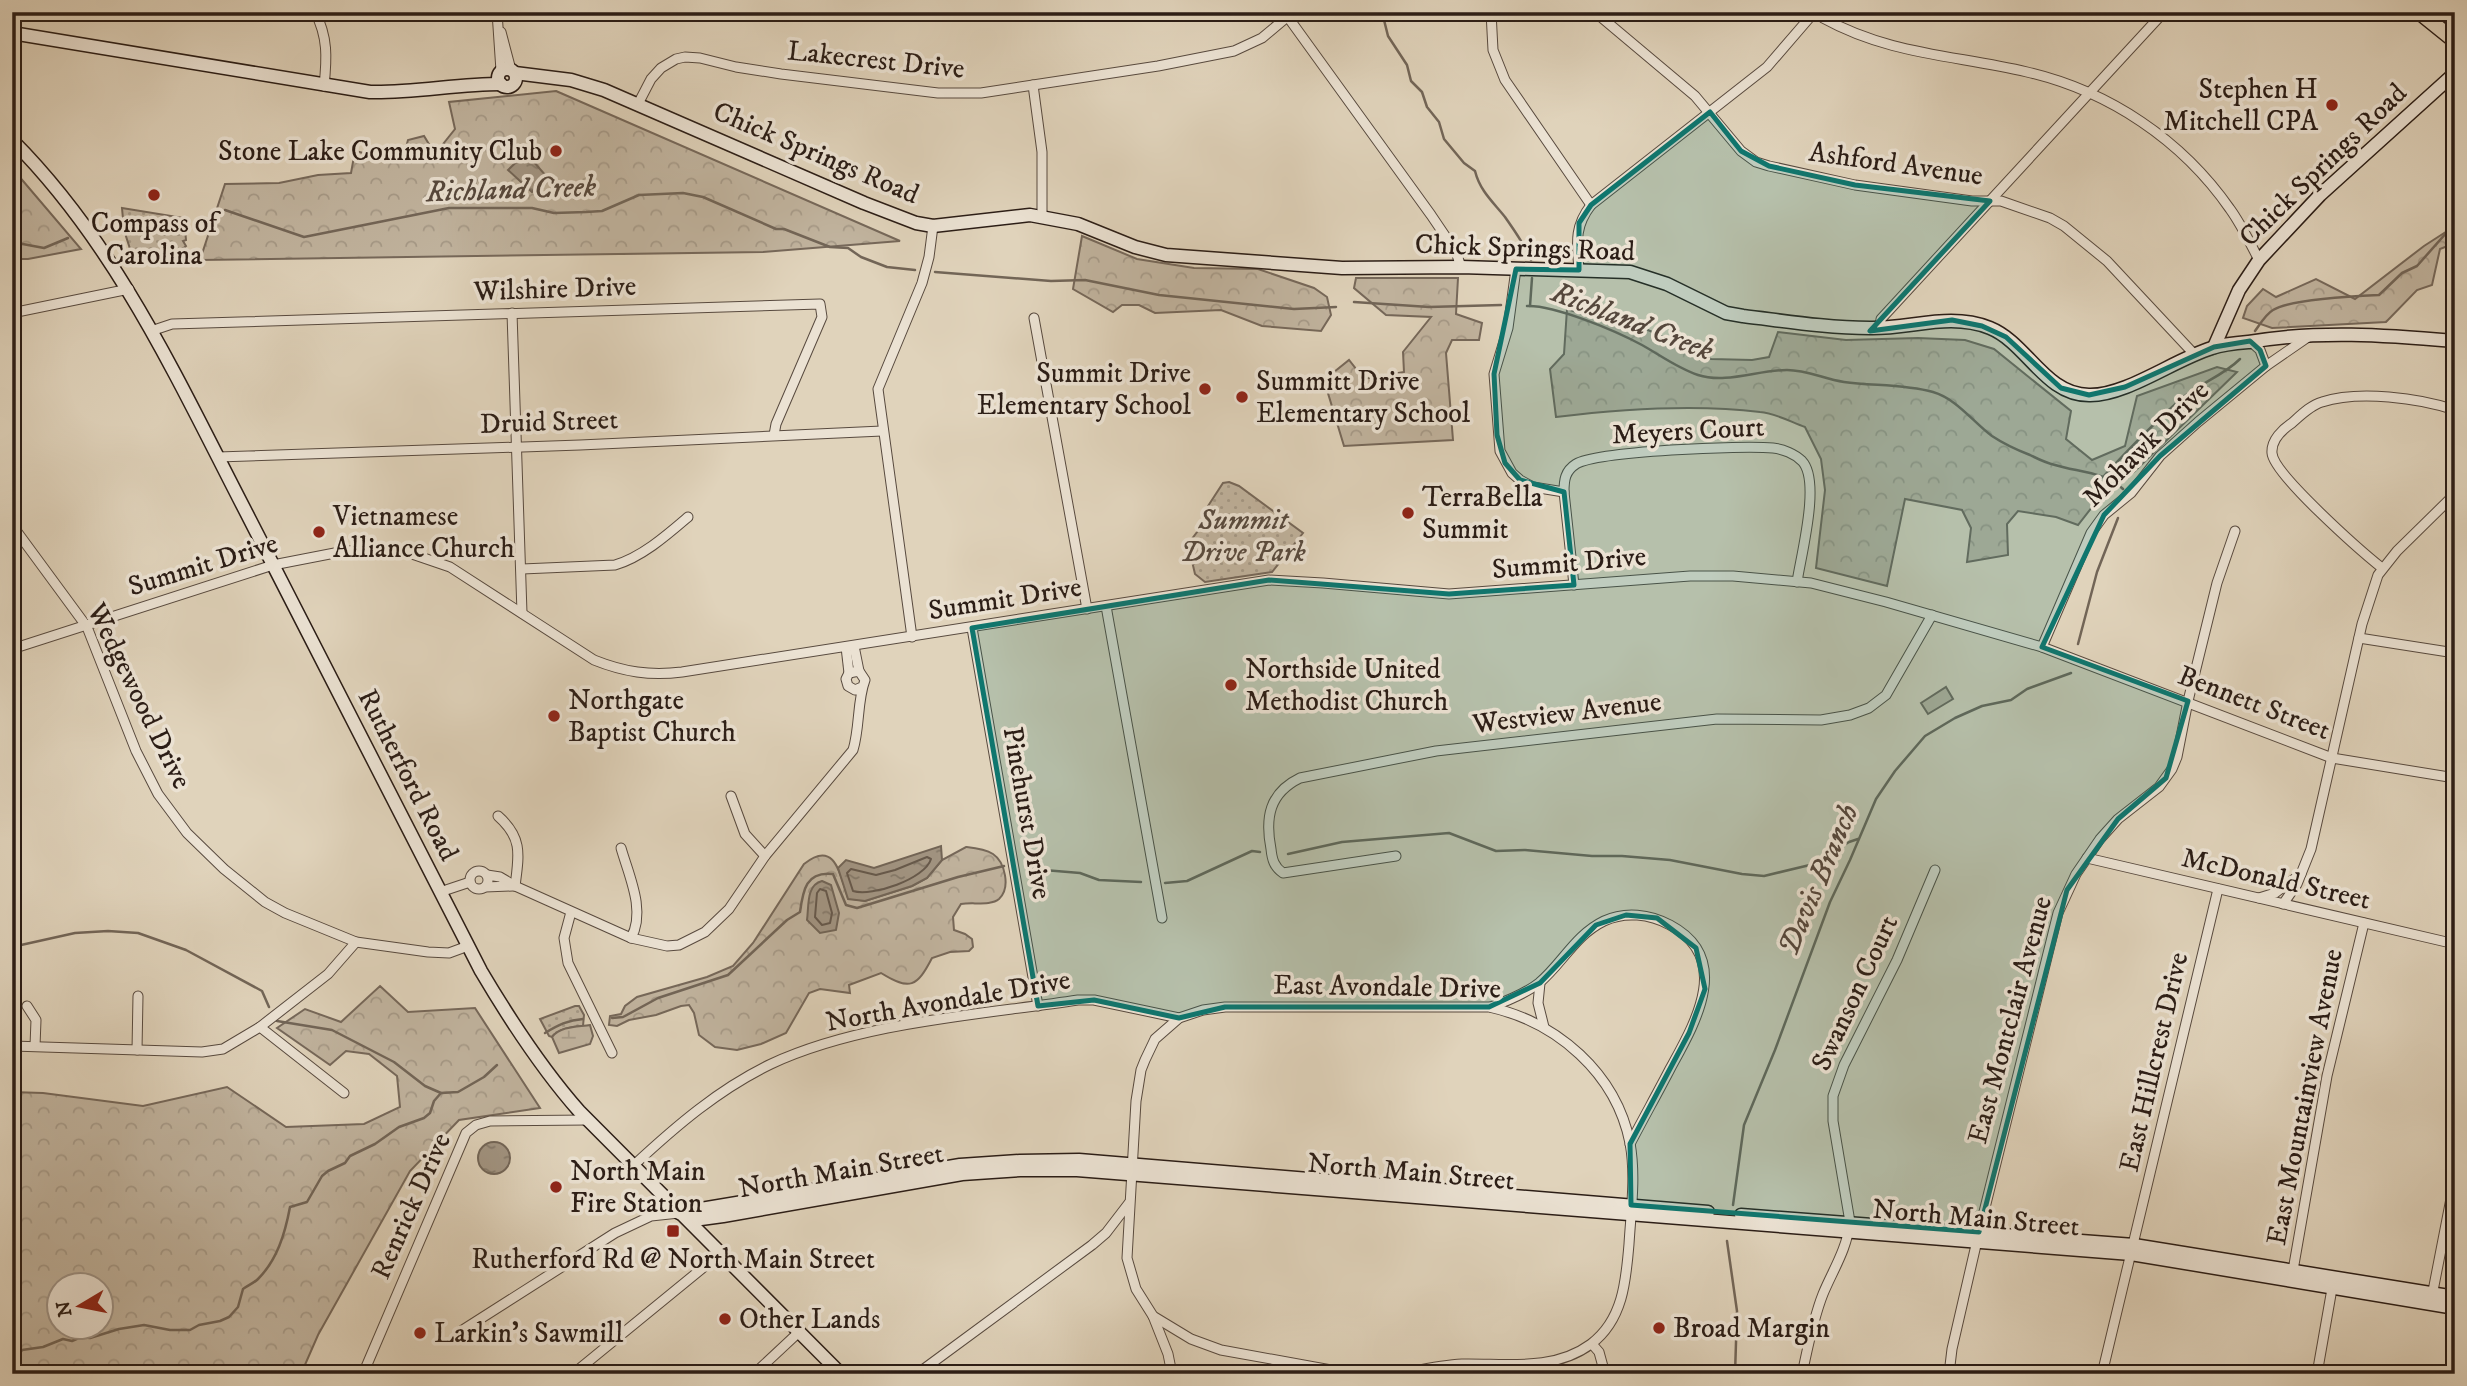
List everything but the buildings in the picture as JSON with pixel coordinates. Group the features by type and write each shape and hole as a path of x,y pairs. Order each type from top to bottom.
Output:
{"main road":[{"path":"2419,12 2455,41"}],"street":[{"path":"315,12 326,40 327,67 324,86"},
{"path":"497,12 499,29 505,41 507,76"},
{"path":"1491,12 1493,50 1505,80 1591,205"},
{"name":"Ashford Avenue","path":"1595,12 1695,96 1741,151 1769,166 1855,185 2011,204 2034,212 2064,226 2107,261 2194,354"},
{"path":"2144,12 2156,20"},
{"path":"1880,328 1881,319 2164,12"},
{"path":"1579,270 1579,223 1591,205 1775,60 1810,14 1815,19 1825,15 1850,33 1868,40 2027,72 2058,80 2089,93 2153,130 2187,158 2232,211 2259,260"},
{"path":"1286,15 1317,54 1431,215 1456,252 1461,267"},
{"name":"Lakecrest Drive","path":"639,104 651,79 661,68 685,57 781,74 939,93 981,93 1158,66 1234,51 1262,38 1286,15"},
{"name":"Chick Springs Road","path":"12,33 370,92 400,93 470,85 507,76 541,76 579,82 639,104 864,203 916,223 933,226 1005,216 1042,216 1078,224 1143,250 1166,255 1342,268 1461,267 1630,272 1667,285 1726,313 1842,327 1880,328 1952,320 1982,326 2006,337 2062,388 2089,396 2125,387 2214,347 2239,290 2259,260 2320,195 2455,73"},
{"path":"1033,85 1042,152 1042,216"},
{"name":"Rutherford Road","path":"12,140 58,191 98,242 129,289 468,946 492,990 527,1044 564,1094 588,1120 841,1374"},
{"path":"912,637 878,399 880,380 922,283 933,226"},
{"path":"1516,269 1508,328 1494,374 1497,435 1500,451 1512,473 1520,480 1533,487 1564,492 1574,585"},
{"path":"12,313 129,289"},
{"name":"Wilshire Drive","path":"151,331 172,324 820,304 822,317 776,424 774,435"},
{"path":"512,313 522,614"},
{"path":"1034,318 1087,609"},
{"name":"Mohawk Drive","path":"2214,347 2292,335 2355,334 2455,341"},
{"name":"Mohawk Drive","path":"2042,647 2091,533 2104,515 2131,493 2161,456 2266,366 2309,336"},
{"path":"2250,341 2260,350 2266,366"},
{"path":"2382,568 2297,489 2274,461 2271,452 2274,443 2281,430 2322,402 2353,398 2394,398 2455,410"},
{"name":"Druid Street","path":"218,457 580,445 882,431"},
{"name":"Meyers Court","path":"1564,492 1564,478 1570,469 1589,459 1715,448 1785,451 1801,460 1809,471 1811,482 1797,582"},
{"path":"2283,904 2292,893 2311,849 2359,638 2382,568 2455,494"},
{"path":"522,569 615,565 666,536 688,517"},
{"name":"Wedgewood Drive","path":"12,525 87,627 144,767 166,806 187,833 224,869 265,902 302,922 356,942 449,953 468,946"},
{"name":"East Montclair Avenue","path":"1949,1374 1952,1349 1978,1237 2059,913 2067,890 2087,858 2118,819 2153,793 2166,778 2177,757 2217,583 2235,531"},
{"name":"Summit Drive","path":"12,649 273,565 345,551 383,550 412,554 450,567 594,660 637,674 682,673 1269,580 1449,594 1733,576 1826,586 2042,647"},
{"path":"1106,606 1161,918"},
{"name":"Westview Avenue","path":"1396,856 1283,873 1274,864 1267,830 1273,801 1286,787 1300,778 1436,751 1717,719 1821,720 1861,712 1886,695 1932,615"},
{"name":"Pinehurst Drive","path":"972,628 1038,1006"},
{"path":"2359,638 2455,653"},
{"path":"470,882 471,876 477,871 500,877 631,938 667,946 693,939 716,923 729,909 765,856 853,750 859,730 864,677 850,647"},
{"path":"850,647 849,673 846,680 859,711"},
{"name":"Bennett Street","path":"2042,647 2332,758 2455,778"},
{"path":"849,673 859,671"},
{"path":"851,689 862,687"},
{"path":"731,796 745,834 765,856"},
{"path":"498,816 510,828 515,838 518,859 515,886"},
{"path":"621,848 637,905 636,929 631,938"},
{"name":"McDonald Street","path":"2087,858 2455,944"},
{"name":"Swanson Court","path":"1849,1227 1833,1121 1833,1096 1844,1065 1892,971 1936,870"},
{"path":"2258,898 2275,893 2302,873"},
{"path":"485,887 487,875"},
{"path":"440,892 470,882"},
{"path":"470,882 476,888 515,886"},
{"name":"East Hillcrest Drive","path":"2102,1374 2218,889"},
{"path":"571,912 564,938 568,963 612,1053"},
{"path":"1489,1007 1507,1001 1539,983 1587,932 1615,917 1645,916 1672,925 1688,939 1700,956 1705,976 1700,1010 1630,1144"},
{"name":"East Mountainview Avenue","path":"2292,1276 2327,1076 2364,923"},
{"path":"12,1045 137,1050 223,1049 260,1027 328,975 356,942"},
{"path":"1539,983 1538,1003 1544,1027"},
{"path":"137,1050 138,996"},
{"name":"North Avondale Drive","path":"634,1165 671,1130 718,1095 770,1065 840,1039 890,1028 1079,1000 1094,1000 1179,1018"},
{"path":"27,1006 37,1020 35,1046"},
{"name":"East Avondale Drive","path":"1172,1374 1168,1354 1153,1316 1136,1289 1126,1258 1130,1170 1141,1070 1156,1039 1179,1018 1203,1010 1225,1007 1489,1007 1515,1014 1544,1027 1577,1050 1600,1077 1617,1108 1630,1144 1632,1168 1626,1279 1622,1296 1609,1324 1592,1344"},
{"path":"260,1027 344,1093"},
{"name":"Renrick Drive","path":"363,1374 466,1133 476,1125 490,1121 588,1120"},
{"name":"North Main Street","path":"679,1213 701,1219 723,1216 927,1175 1020,1170 1130,1170 2132,1250 2432,1299 2455,1308"},
{"path":"2432,1299 2455,1178"},
{"path":"917,1374 1092,1245 1106,1233 1129,1203"},
{"path":"458,1333 615,1233 651,1216 679,1213"},
{"path":"1802,1374 1823,1294 1844,1249 1849,1227"},
{"path":"573,1374 721,1254"},
{"path":"2317,1374 2333,1282"},
{"name":"North Main Street","path":"2432,1299 2455,1297"},
{"path":"1153,1316 1191,1339 1221,1350 1353,1374"},
{"path":"754,1374 799,1332"},
{"path":"1399,1374 1460,1364 1546,1363 1592,1344 1599,1352 1605,1374"}],"highlighted area":[{"path":"1710,112 1741,151 1769,166 1855,185 1990,201 1870,331 1952,320 1982,326 2006,337 2061,388 2089,395 2125,387 2214,347 2250,341 2260,350 2266,366 2160,456 2104,515 2042,647 2188,701 2166,778 2118,819 2067,890 1979,1232 1631,1205 1630,1144 1689,1033 1705,989 1696,948 1657,918 1626,915 1596,925 1540,983 1489,1007 1225,1007 1179,1018 1094,1000 1038,1006 972,628 1269,580 1449,594 1574,585 1564,492 1520,480 1505,463 1497,435 1494,374 1516,269 1579,270 1579,223 1591,205"}],"green space":[{"path":"556,91 900,241 763,252 200,260 225,184 279,183 318,175 351,173 355,151 402,162 408,140 424,136 435,154 455,129 449,102"},
{"path":"12,168 81,249 28,259 12,259"},
{"path":"122,208 184,218 186,240 183,241 186,246 171,259 153,252 132,255 124,230"},
{"path":"2455,226 2455,243 2440,249 2432,285 2417,290 2386,322 2272,328 2243,318 2247,306 2263,289 2276,297 2316,279 2355,299 2424,246"},
{"path":"1082,236 1137,259 1194,268 1258,269 1314,288 1327,297 1331,315 1321,331 1262,326 1221,310 1155,313 1139,305 1122,305 1113,312 1073,289"},
{"path":"1356,278 1458,278 1456,314 1482,323 1479,340 1452,340 1446,353 1453,440 1344,446 1324,380 1349,360 1364,379 1404,372 1403,352 1431,317 1386,315 1354,288"},
{"path":"1567,309 1617,325 1648,330 1711,359 1752,360 1769,357 1778,332 1846,340 1965,340 1994,349 2071,411 2066,439 2092,460 2125,446 2137,396 2217,367 2237,372 2135,471 2096,502 2078,525 2056,517 2018,511 2007,524 2008,555 1967,562 1971,528 1962,510 1905,499 1887,586 1816,568 1825,490 1821,459 1805,427 1766,413 1710,408 1632,410 1556,417 1550,369 1564,354"},
{"name":"Summit Drive Park","path":"1223,483 1239,486 1303,533 1272,572 1205,582 1195,574 1188,544 1213,511 1208,506"},
{"path":"1946,687 1953,699 1928,714 1921,703"},
{"path":"966,847 987,851 1001,863 1006,882 1003,894 996,901 961,904 953,917 954,930 972,939 973,947 969,951 950,952 932,958 922,975 912,983 899,982 881,973 849,985 850,993 820,989 809,993 786,1033 761,1044 737,1050 715,1047 699,1035 694,1013 689,1005 629,1020 617,1026 609,1025 610,1016 621,1014 625,1006 637,997 707,977 733,966 753,943 804,864 814,857 829,857 839,870 848,898 865,901 912,886 927,878 942,860"},
{"path":"380,986 408,1012 475,1008 540,1108 459,1120 410,1171 318,1335 301,1374 12,1374 12,1092 43,1093 143,1106 227,1087 286,1127 364,1124 400,1107 397,1076 369,1054 346,1051 330,1065 277,1028 305,1009 341,1022"},
{"path":"579,1006 584,1015 583,1026 566,1028 552,1037 549,1036 540,1019"},
{"path":"590,1025 593,1036 590,1044 559,1053 552,1037 556,1033"}],"water":[{"path":"526,153 547,177 532,192 508,170"},
{"path":"941,846 942,860 927,878 912,886 865,901 848,899 838,868 846,860 874,868"},
{"path":"822,881 831,885 839,913 836,930 820,933 807,920 811,891"},
{"path":"494,1142 505,1147 510,1158 505,1169 494,1174 483,1169 478,1158 483,1147"}],"waterway":[{"path":"1382,12 1388,36 1407,65 1411,81 1422,92 1427,107 1439,122 1444,139 1464,163 1475,171 1484,190 1523,243 1531,260"},
{"name":"Richland Creek","path":"225,210 304,237 449,208 532,208 554,213 602,211 639,195 683,193 703,197 776,229 784,229 830,247 848,248 861,257 887,267 915,270"},
{"name":"Richland Creek","path":"108,224 115,223"},
{"name":"Richland Creek","path":"2255,331 2268,314 2282,306 2324,299 2379,295 2402,273 2417,266 2455,223"},
{"name":"Richland Creek","path":"12,242 44,248 68,238"},
{"name":"Richland Creek","path":"935,272 1051,281 1085,280 1159,295 1294,309 1336,307"},
{"path":"1530,306 1532,278"},
{"name":"Richland Creek","path":"1354,302 1429,307 1501,305"},
{"name":"Richland Creek","path":"1527,306 1569,314 1602,326 1698,375 1720,378 1794,370 1844,382 1933,392 1950,400 1992,436 2006,444 2048,463 2108,479 2123,489"},
{"name":"Richland Creek","path":"2103,477 2181,399 2240,359"},
{"name":"Davis Branch","path":"2078,644 2097,572 2118,518"},
{"name":"Davis Branch","path":"1733,1205 1744,1125 1830,902 1876,799 1895,771 1925,736 1982,706 2011,700 2027,689 2071,673"},
{"path":"1288,854 1342,842 1449,833 1496,851 1525,850 1670,860 1764,876 1814,864 1858,839"},
{"path":"1165,883 1187,881 1252,851 1260,852"},
{"path":"612,1018 623,1017 658,998 728,975 787,920 800,912 805,890 811,879 817,876 833,874 846,905 857,908 1004,866"},
{"path":"1032,869 1080,873 1099,880 1141,882"},
{"path":"12,947 75,933 138,933 186,950 262,991 269,1007"},
{"path":"545,1033 563,1023 583,1019"},
{"path":"277,1021 332,1030 394,1062 425,1086 441,1093 458,1092 484,1077 497,1065"},
{"path":"12,1360 16,1359 22,1350 43,1347 63,1339 72,1341 81,1337 90,1338 144,1325 170,1330 190,1330 229,1317 238,1307 243,1289 265,1272 275,1255 283,1237 290,1207 307,1202 322,1176 345,1163 350,1156 375,1144 399,1127 424,1118 430,1113 434,1101 441,1093"},
{"name":"Davis Branch","path":"1727,1241 1737,1311 1735,1374"}],"place":[{"name":"Stephen H Mitchell CPA","path":"2332,105"},
{"name":"Stone Lake Community Club","path":"556,151"},
{"name":"Compass of Carolina","path":"154,195"},
{"name":"Summit Drive Elementary School","path":"1205,389"},
{"name":"Summitt Drive Elementary School","path":"1242,397"},
{"name":"TerraBella Summit","path":"1408,513"},
{"name":"Vietnamese Alliance Church","path":"319,532"},
{"name":"Northside United Methodist Church","path":"1231,685"},
{"name":"Northgate Baptist Church","path":"554,716"},
{"name":"North Main Fire Station","path":"556,1187"},
{"name":"Rutherford Rd @ North Main Street","path":"673,1231"},
{"name":"Other Lands","path":"725,1319"},
{"name":"Broad Margin","path":"1659,1328"},
{"name":"Larkin's Sawmill","path":"420,1333"}]}
